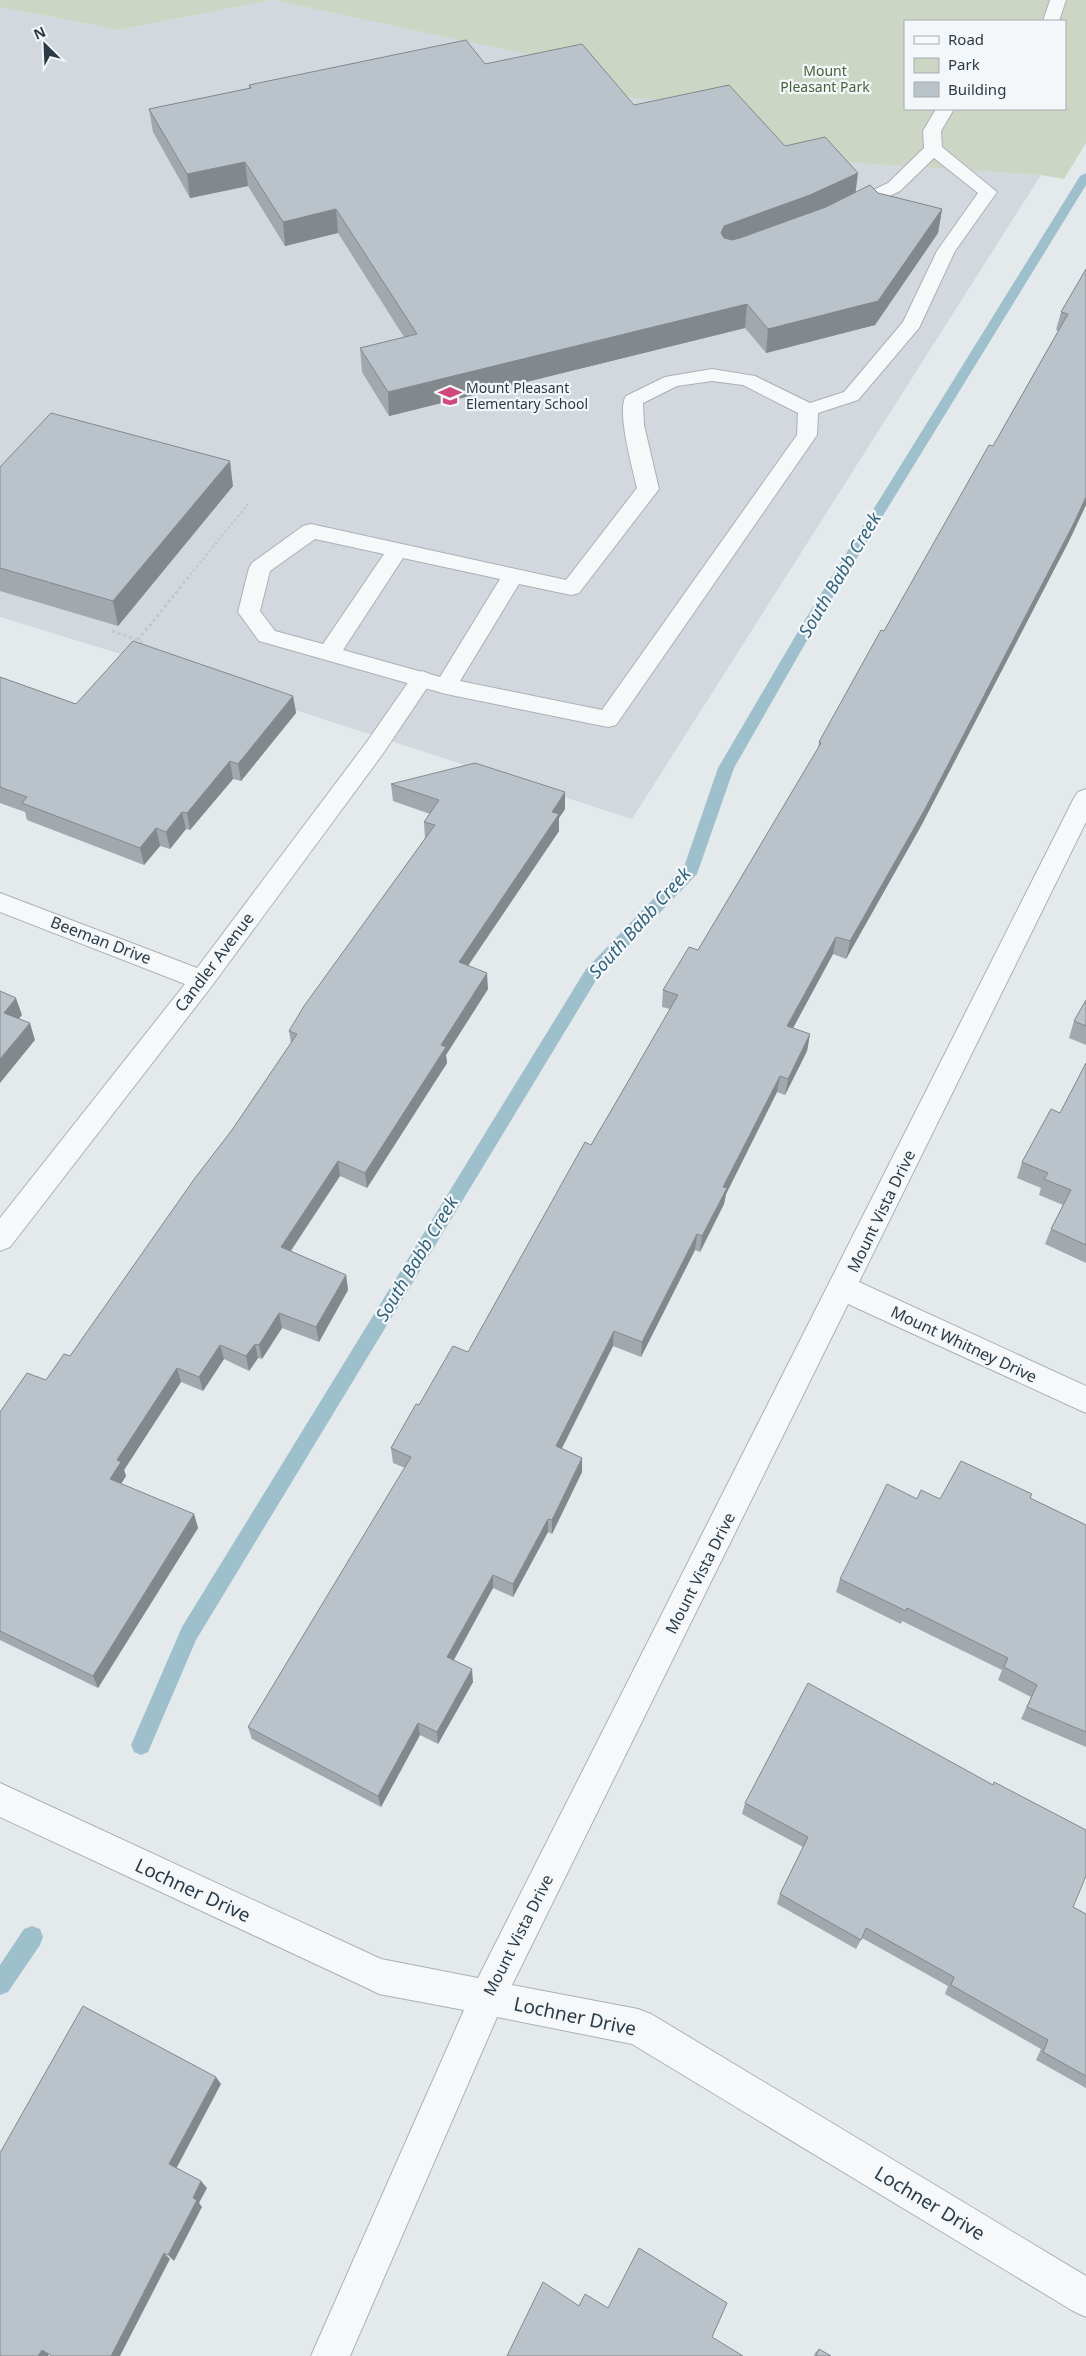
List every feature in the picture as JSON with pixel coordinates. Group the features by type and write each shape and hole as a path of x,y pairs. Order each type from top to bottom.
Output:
{"street":[{"path":"1051,20 1058,0"},
{"path":"808,410 807,435 608,719 434,683 267,636 249,612 260,568 311,531 571,588 648,489 634,424 633,400 672,381 712,375 748,380 808,410 851,396 912,324 946,250 988,192 933,149 932,131 944,110"},
{"path":"833,216 894,187 933,149"},
{"path":"329,653 398,550"},
{"name":"Candler Avenue","path":"0,1239 202,980 388,730 434,683 513,576"},
{"name":"Mount Vista Drive","path":"330,2356 487,1998 1082,814"},
{"name":"Beeman Drive","path":"0,902 202,980"},
{"name":"Mount Whitney Drive","path":"843,1288 1086,1400"},
{"name":"Lochner Drive","path":"0,1800 379,1976 638,2027 1086,2298"}],"path":[{"path":"138,640 248,504"},
{"path":"112,631 138,640 150,651"}],"shaded area":[{"name":"Mount Pleasant Elementary School","path":"273,0 587,67 730,108 825,161 1041,175 632,819 137,659 0,617 0,7 119,30"}],"green space":[{"path":"0,0 273,0 119,30 0,7"},
{"name":"Mount Pleasant Park","path":"273,0 1086,0 1086,143 1064,179 1041,175 825,161 760,142 730,108 611,95 586,67"}],"building":[{"path":"466,40 485,64 582,44 634,105 729,85 785,146 825,137 858,173 810,195 724,226 721,233 724,238 732,240 740,238 826,207 870,185 878,193 942,209 878,301 768,329 747,304 388,392 360,348 417,334 336,209 283,222 245,162 187,174 149,109 251,88 249,85"},
{"path":"1086,269 1086,497 1074,523 925,809 850,941 836,937 787,1026 810,1034 788,1079 780,1076 723,1187 727,1188 702,1236 697,1234 642,1342 614,1331 556,1446 582,1458 552,1520 548,1519 513,1584 493,1575 447,1657 472,1669 437,1732 418,1723 378,1796 248,1727 411,1457 391,1448 416,1404 419,1405 453,1346 468,1352 585,1142 591,1145 678,995 663,990 689,947 698,950 821,743 819,742 881,630 884,631 989,445 993,446 1068,314 1061,312"},
{"path":"51,413 230,461 113,601 0,568 0,467"},
{"path":"133,641 293,696 238,764 230,761 187,813 182,812 166,832 156,828 140,848 22,803 27,797 0,787 0,677 76,704"},
{"path":"475,763 565,792 552,812 559,814 459,962 487,973 441,1045 446,1047 365,1173 338,1161 281,1247 346,1275 316,1327 279,1313 259,1345 255,1344 246,1356 220,1345 199,1377 177,1368 117,1460 121,1462 110,1479 194,1514 93,1676 0,1631 0,1412 27,1373 46,1380 64,1354 70,1356 195,1178 232,1130 297,1034 289,1031 304,1006 435,825 424,822 439,800 391,784"},
{"path":"0,991 16,998 4,1013 30,1023 0,1059"},
{"path":"1086,1000 1086,1026 1074,1021"},
{"path":"1086,1063 1086,1245 1051,1229 1071,1190 1044,1179 1048,1173 1022,1162 1051,1109 1060,1113"},
{"path":"961,1461 1032,1494 1030,1498 1086,1525 1086,1732 1027,1707 1037,1685 1004,1667 1008,1658 907,1608 906,1611 840,1579 887,1484 917,1499 921,1490 940,1499"},
{"path":"808,1683 993,1785 994,1782 1086,1830 1086,1876 1073,1907 1086,1914 1086,2076 1043,2052 1048,2040 951,1985 954,1977 866,1928 861,1940 780,1894 808,1837 745,1803"},
{"path":"83,2006 216,2077 169,2164 201,2181 193,2198 197,2200 168,2255 164,2253 111,2356 52,2356 42,2350 38,2356 0,2356 0,2153"},
{"path":"639,2248 727,2303 712,2337 743,2356 507,2356 543,2282 579,2306 585,2294 608,2308"},
{"path":"819,2349 831,2356 816,2356"}],"waterway":[{"name":"South Babb Creek","path":"141,1745 189,1634 592,973 691,870 726,768 810,623 1086,176"},
{"name":"South Babb Creek","path":"0,1984 32,1937"}],"place":[{"name":"Mount Pleasant Elementary School","path":"450,396"}]}
